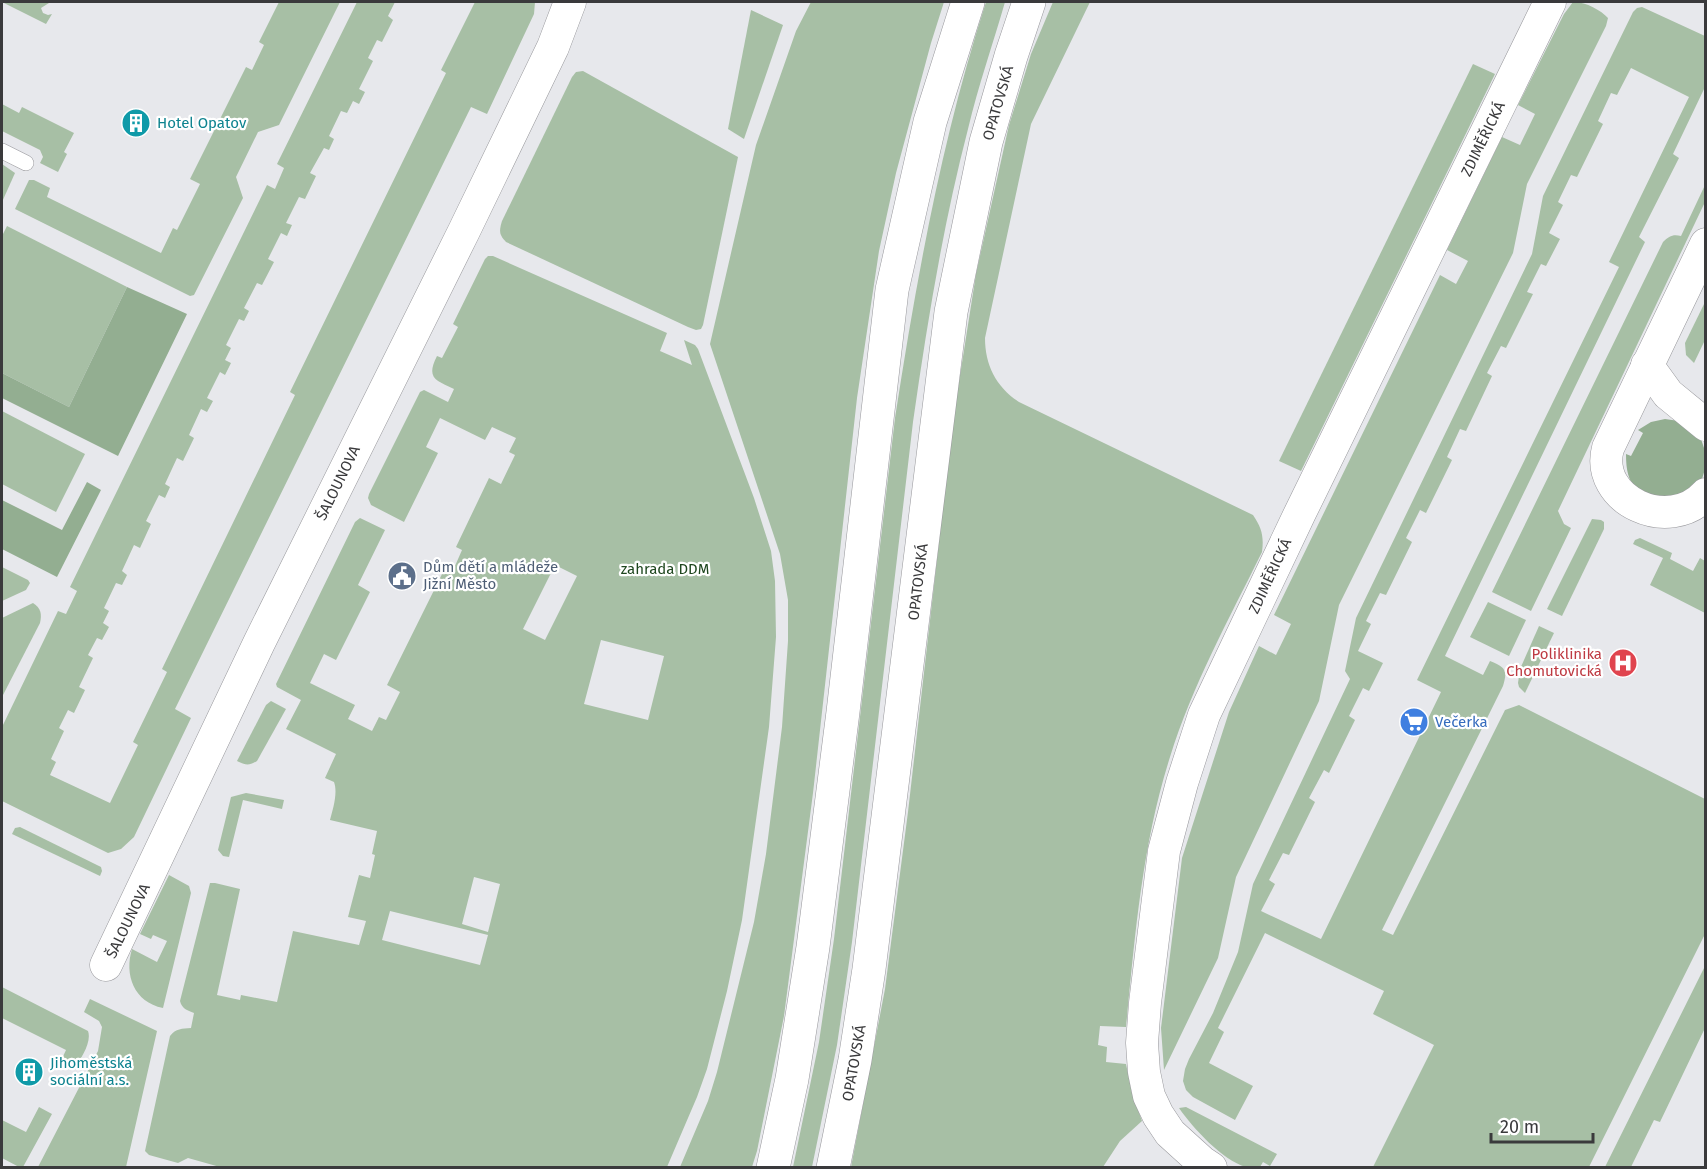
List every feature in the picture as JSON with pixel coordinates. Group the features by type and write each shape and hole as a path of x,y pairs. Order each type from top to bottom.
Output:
{"main road":[{"path":"773,1167 792,1079 813,946 843,712 892,290 930,122 968,2"},
{"name":"OPATOVSKÁ","path":"832,1167 855,1060 869,969 951,312 986,142 1029,2"}],"street":[{"name":"ŠALOUNOVA","path":"106,965 259,643 553,47 570,2"},
{"name":"ZDIMĚŘICKÁ","path":"1211,1167 1202,1162 1170,1133 1158,1115 1149,1096 1142,1043 1164,851 1182,783 1209,704 1550,2"},
{"path":"1705,247 1608,448 1605,463 1609,477 1617,490 1645,509 1669,513 1688,507 1706,494"},
{"path":"1647,365 1668,394 1706,425"}],"lane":[{"path":"2,151 26,163"}],"green space":[{"path":"2,2 46,2 49,3 41,8 43,13 52,14 46,24"},
{"path":"279,2 340,2 279,125 258,132 236,177 243,198 194,295 190,296 15,209 29,180 34,180 50,188 47,197 161,253 173,228 177,230 200,184 190,179 246,67 252,70 264,45 259,42"},
{"path":"357,2 395,2 388,16 393,20 382,42 377,40 368,58 373,61 359,89 365,92 359,104 353,101 347,113 341,111 329,136 334,139 329,150 324,148 310,173 316,176 305,199 299,197 286,223 292,225 287,236 281,233 268,259 274,262 262,285 257,283 244,308 249,311 244,321 239,319 226,345 231,348 225,360 231,363 225,375 220,372 207,398 213,401 207,412 201,409 189,435 194,438 183,461 177,458 165,484 170,487 165,498 159,495 146,521 151,524 140,548 134,545 122,571 127,575 122,585 116,583 104,608 109,611 103,623 109,627 102,640 97,638 88,655 93,658 79,687 85,690 74,713 68,710 59,728 64,731 51,759 56,762 50,775 110,803 138,745 133,742 167,672 162,669 295,395 290,392 446,73 441,70 475,2 535,2 534,14 487,114 471,107 175,709 191,718 134,837 121,849 108,853 2,801 2,727 58,611 66,614 77,591 70,587 267,185 275,189 284,168 277,164"},
{"path":"811,2 944,2 896,173 879,251 857,398 813,793 784,1016 757,1151 752,1167 680,1167 708,1101 717,1072 754,922 766,854 782,727 788,641 788,600 780,554 710,344 756,145 796,31"},
{"path":"986,2 1005,2 976,97 959,165 943,238 924,348 913,422 852,942 837,1045 812,1167 793,1167 819,1042 834,939 903,365 932,208 956,104"},
{"path":"1053,2 1090,2 1031,124 985,338 987,357 993,374 1004,389 1019,402 1253,515 1262,533 1262,552 1189,704 1160,790 1141,891 1126,1027 1100,1026 1098,1045 1107,1047 1106,1062 1126,1064 1132,1093 1142,1121 1120,1141 1103,1167 851,1167 885,989 908,812 953,420 976,274 1009,125 1031,54"},
{"path":"1573,2 1587,5 1601,12 1608,18 1606,26 1527,184 1513,253 1339,605 1319,701 1236,877 1218,958 1164,1070 1161,1028 1182,858 1229,712 1259,646 1276,655 1291,624 1274,615 1440,275 1456,284 1468,261 1447,250 1502,137 1520,145 1535,114 1518,105 1564,14"},
{"path":"1642,7 1705,36 1705,87 1673,154 1679,158 1639,237 1645,242 1445,656 1483,675 1490,661 1499,665 1505,673 1503,686 1382,930 1393,935 1505,710 1519,705 1705,799 1705,934 1589,1167 1373,1167 1434,1045 1373,1014 1384,991 1265,933 1218,1028 1224,1032 1209,1063 1253,1086 1235,1120 1193,1097 1186,1090 1183,1081 1185,1069 1213,1013 1238,952 1253,884 1350,679 1345,671 1356,618 1532,254 1543,196 1637,8","holes":["1631,68 1689,97 1609,262 1619,267 1417,680 1441,692 1321,939 1261,911 1275,884 1269,880 1283,853 1289,855 1315,802 1309,798 1324,770 1329,773 1355,720 1349,716 1363,688 1369,691 1383,663 1358,651 1371,624 1366,621 1380,593 1386,595 1412,542 1406,538 1420,510 1426,513 1452,460 1447,457 1460,429 1466,431 1492,376 1487,373 1501,346 1506,348 1533,294 1527,292 1541,264 1546,266 1560,239 1549,233 1563,205 1558,202 1571,175 1577,177 1603,124 1598,121 1611,93 1617,95"]},
{"path":"751,10 783,25 744,139 728,129"},
{"path":"1473,64 1495,74 1301,471 1279,461"},
{"path":"583,71 738,157 701,329 688,327 506,242 501,235 502,221 572,77 576,72"},
{"path":"2,104 19,113 22,107 74,133 64,152 67,154 58,172 40,163 43,157 40,150 2,131"},
{"path":"2,164 15,173 2,202"},
{"path":"1705,185 1705,202 1558,511 1564,524 1571,528 1531,611 1492,592 1663,242 1671,236 1681,236"},
{"path":"7,226 127,287 69,407 2,373 2,236"},
{"name":"zahrada DDM","path":"493,256 667,333 660,351 692,365 684,340 695,345 754,498 771,551 775,581 776,637 769,727 742,920 727,991 707,1069 697,1097 667,1167 220,1167 188,1158 178,1163 149,1155 145,1151 170,1036 177,1030 191,1028 194,1013 183,1008 180,1001 210,883 240,889 217,995 240,1000 241,995 277,1002 293,931 359,945 366,921 348,917 359,875 370,878 377,831 330,820 335,801 335,786 334,782 325,778 336,754 286,729 301,700 277,687 276,684 355,522 360,518 385,530 358,585 370,592 336,660 324,654 310,683 355,705 348,719 372,731 379,717 386,720 400,692 387,685 448,562 455,566 462,550 456,547 489,478 501,484 515,455 509,452 516,438 492,427 485,440 440,418 426,447 438,453 404,522 371,505 368,498 420,392 424,390 448,402 454,389 437,380 432,369 437,356 442,358 458,327 453,324 485,259","holes":["555,565 577,576 545,640 523,629","601,640 664,656 648,720 584,704","474,877 500,884 488,932 462,924","390,911 488,935 480,965 382,940"]},
{"path":"127,287 187,314 118,456 2,398 2,373 69,407"},
{"path":"1705,302 1705,340 1694,363 1686,355 1685,343"},
{"path":"2,411 85,454 56,512 2,484"},
{"path":"1665,419 1679,421 1701,439 1705,451 1705,469 1702,479 1693,491 1667,501 1648,495 1635,487 1628,474 1626,454 1631,456 1643,433 1638,430 1651,422"},
{"path":"87,482 101,490 57,577 2,549 2,500 62,530"},
{"path":"1592,519 1604,522 1604,529 1562,616 1547,609"},
{"path":"1640,538 1672,553 1670,559 1693,571 1700,558 1705,561 1705,613 1650,585 1663,558 1633,544"},
{"path":"2,567 30,583 26,590 2,601"},
{"path":"1488,602 1526,620 1509,656 1470,637"},
{"path":"33,603 40,612 40,623 2,697 2,618"},
{"path":"1539,626 1554,633 1525,693 1518,683 1520,669"},
{"path":"271,701 286,709 257,761 247,764 237,761 266,705"},
{"path":"246,793 284,800 282,809 243,800 229,857 223,856 218,850 231,797"},
{"path":"20,827 101,867 100,876 12,834 15,828"},
{"path":"169,875 189,886 191,893 163,1008 153,1005 138,994 129,968 132,949 157,962 167,941 153,935 151,939 140,934"},
{"path":"1705,966 1705,1028 1660,1122 1654,1120 1631,1167 1605,1167"},
{"path":"2,987 88,1031 87,1045 74,1068 59,1065 66,1050 2,1018"},
{"path":"90,999 157,1031 126,1167 38,1167 98,1051 102,1027 99,1021 84,1012"},
{"path":"39,1107 52,1114 23,1167 19,1167 2,1158 2,1120 26,1132"},
{"path":"1186,1107 1277,1154 1270,1166 1263,1162 1260,1167 1246,1167 1227,1158 1200,1134 1179,1108"}],"place":[{"name":"Hotel Opatov","path":"136,123"},
{"name":"Dům dětí a mládeže Jižní Město","path":"402,576"},
{"name":"Poliklinika Chomutovická","path":"1623,663"},
{"name":"Večerka","path":"1414,722"},
{"name":"Jihoměstská sociální a.s.","path":"29,1072"}]}
